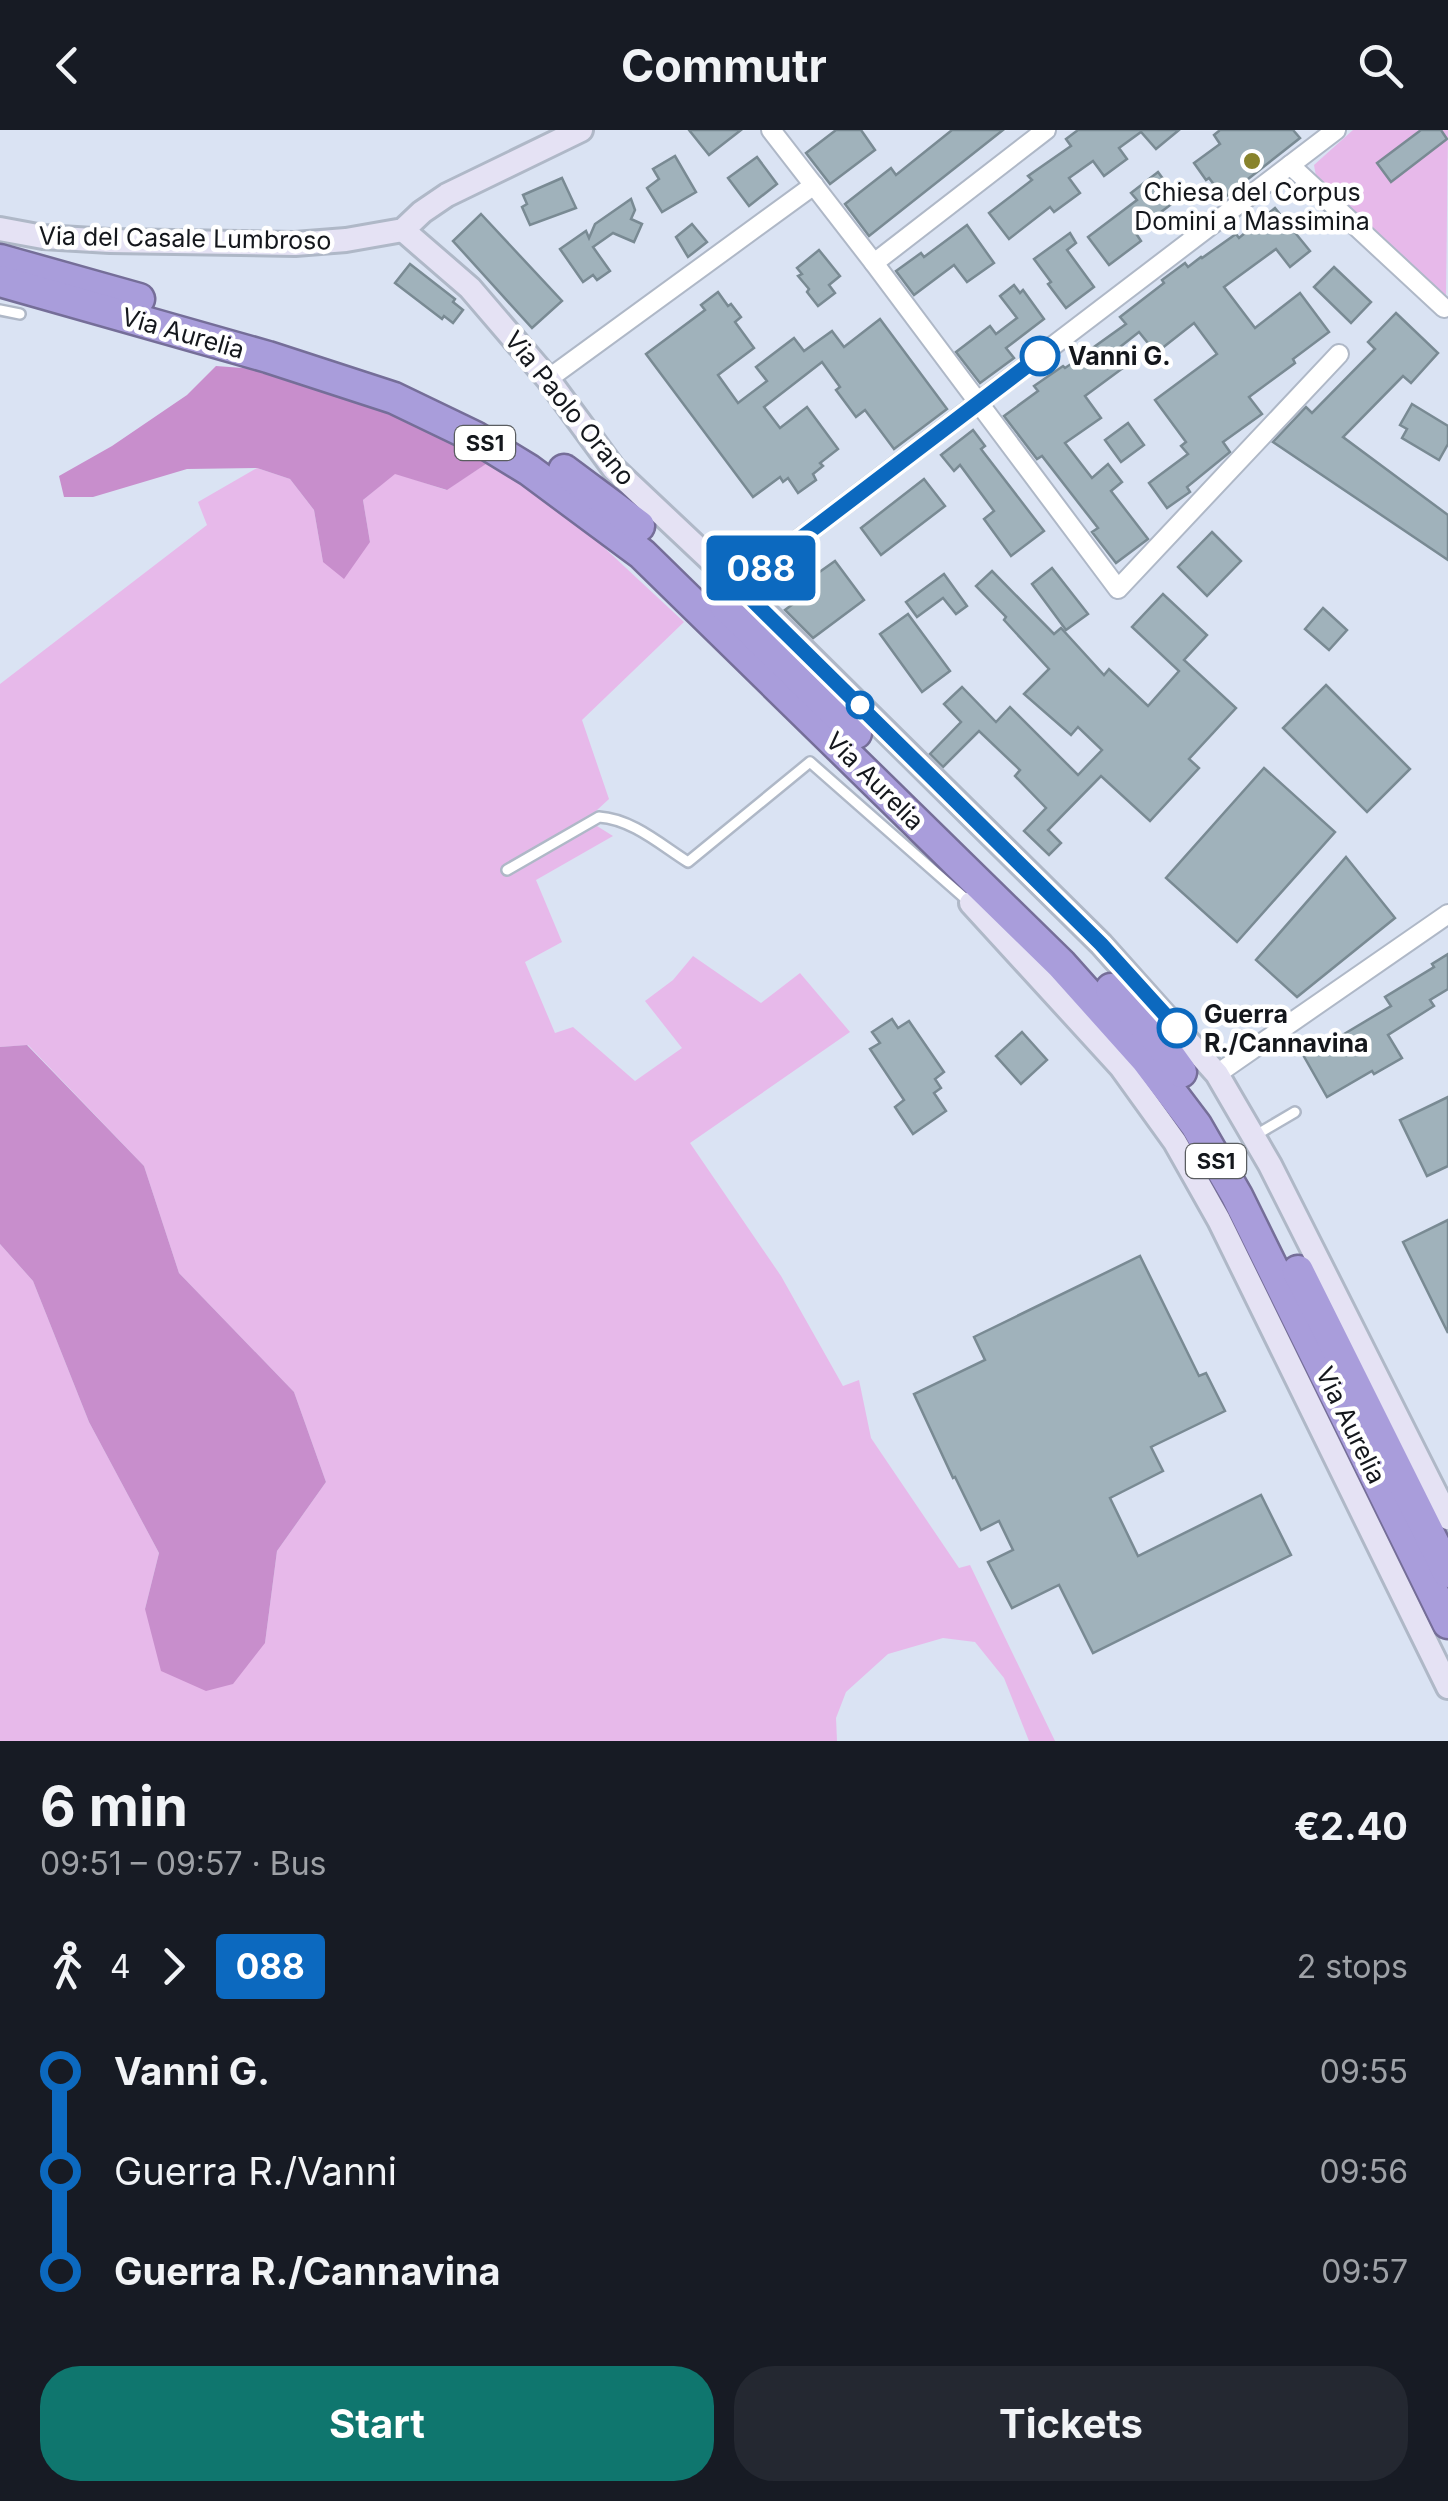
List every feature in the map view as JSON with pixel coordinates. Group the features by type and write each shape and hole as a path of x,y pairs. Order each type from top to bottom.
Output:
{"highway":[{"name":"Via Aurelia","path":"0,260 340,358 402,380 473,413 537,451 660,543 1074,948 1158,1040 1212,1112 1252,1181 1448,1572"},
{"name":"Via Aurelia","path":"0,281 268,357 394,398 474,436 544,480 642,554 1060,964 1146,1059 1196,1125 1237,1196 1448,1623"},
{"path":"10,304 74,302"},
{"path":"871,778 894,812 970,903"}],"street":[{"name":"Via del Casale Lumbroso","path":"0,229 42,237 99,240 340,242 402,230 446,194 581,130"},
{"path":"771,130 1118,588 1339,354"},
{"path":"874,263 1046,130"},
{"path":"738,586 1336,130"},
{"path":"1290,166 1444,308"},
{"path":"548,379 814,185"},
{"name":"Via Paolo Orano","path":"402,230 470,288 548,379 614,469 738,586"},
{"name":"Via Aurelia","path":"738,586 1101,944 1217,1074 1270,1165 1448,1518"},
{"name":"Via Aurelia","path":"970,903 1120,1067 1175,1142 1211,1204 1448,1687"},
{"path":"1217,1074 1448,914"}],"lane":[{"path":"0,310 10,304"},
{"path":"507,870 599,817 626,822 688,862 810,762 970,903"},
{"path":"1254,1137 1294,1112"}],"shaded area":[{"path":"1353,130 1448,130 1446,298 1317,182 1314,165"},
{"path":"216,366 270,370 401,415 489,462 447,490 395,474 363,500 370,542 344,579 323,562 314,510 290,479 257,468 187,469 93,497 64,497 59,476 187,395"},
{"path":"489,462 582,527 684,622 582,720 609,799 596,811 597,826 613,836 536,880 562,942 525,962 555,1033 573,1027 635,1081 682,1048 645,1001 673,980 693,956 761,1003 800,973 850,1032 690,1143 781,1276 843,1386 859,1380 871,1438 959,1568 970,1565 1055,1741 1029,1741 1004,1678 975,1642 943,1638 888,1654 846,1692 836,1718 837,1741 0,1741 0,1244 33,1281 89,1422 159,1553 145,1609 265,1643 277,1551 326,1482 294,1392 179,1273 144,1166 28,1045 0,1047 0,684 207,525 198,502 257,468 290,479 314,510 323,562 370,542 363,500 395,473 446,490"},
{"path":"27,1045 144,1166 179,1273 294,1392 326,1482 277,1551 265,1643 233,1684 206,1691 161,1671 145,1609 159,1553 89,1422 33,1281 0,1244 0,1047"}],"building":[{"path":"689,130 741,130 709,155"},
{"path":"836,130 861,130 875,150 830,184 806,153"},
{"path":"952,130 1003,130 869,236 845,204 891,168 896,175"},
{"path":"1078,130 1179,130 1156,149 1141,132 1119,148 1127,159 1104,176 1093,161 1069,178 1080,193 1054,212 1050,207 1009,239 989,213 1032,180 1028,176 1071,146 1066,139"},
{"name":"Chiesa del Corpus Domini a Massimina","path":"1220,130 1293,130 1300,138 1224,198 1194,163 1220,144 1214,135"},
{"path":"1421,130 1441,130 1447,139 1391,182 1377,163"},
{"path":"675,156 696,192 662,212 647,188 659,179 653,169"},
{"path":"757,157 777,184 749,206 728,178"},
{"path":"1158,172 1178,199 1135,232 1141,241 1109,265 1088,237 1137,200 1131,193"},
{"path":"562,178 576,208 530,225 522,207 527,204 523,195"},
{"path":"631,199 635,210 631,219 642,224 634,242 613,233 593,247 610,271 597,280 593,275 583,282 560,249 586,231 589,238 595,224"},
{"path":"1275,208 1310,251 1290,267 1276,249 1224,287 1255,328 1300,293 1329,332 1249,397 1262,414 1223,442 1230,452 1187,487 1190,492 1167,508 1149,483 1188,454 1181,446 1186,442 1155,400 1217,354 1194,323 1156,353 1139,332 1120,347 1131,362 1085,396 1101,418 1065,443 1092,478 1108,464 1122,482 1111,491 1148,539 1116,563 1092,532 1098,528 1042,456 1037,459 1004,416 1038,391 1034,386 1097,350 1094,347 1126,324 1120,317 1164,283 1162,280 1236,234 1239,238"},
{"path":"481,214 562,301 532,328 453,241"},
{"path":"692,224 707,242 688,257 676,237"},
{"path":"967,225 994,263 967,282 954,265 914,295 896,271 921,253 924,257"},
{"path":"1070,233 1076,243 1067,250 1094,287 1066,308 1034,259"},
{"path":"819,250 840,276 829,285 835,293 818,306 797,268"},
{"path":"410,264 455,299 453,302 463,310 453,323 395,283"},
{"path":"1334,267 1371,302 1351,323 1314,287"},
{"path":"1014,285 1020,293 1023,290 1044,319 1006,348 1014,358 980,383 956,352 990,326 996,334 1017,318 1000,296"},
{"path":"718,292 741,317 735,322 754,348 718,375 738,403 767,381 756,367 794,338 804,351 832,331 844,347 880,319 947,409 894,449 865,410 856,417 822,362 764,407 780,428 807,407 838,449 820,463 823,466 813,474 816,480 798,493 788,478 783,482 780,477 753,497 646,354 705,310 701,305"},
{"path":"1396,313 1438,353 1411,383 1403,376 1343,437 1448,515 1448,560 1273,442 1306,407 1312,413 1375,349 1368,342"},
{"path":"1412,404 1448,426 1448,444 1439,460 1402,438 1407,429 1400,425"},
{"path":"1128,423 1144,445 1121,462 1105,440"},
{"path":"973,430 985,446 981,449 1044,531 1011,556 984,519 994,511 960,465 954,471 941,455"},
{"path":"924,479 945,506 881,555 861,528"},
{"path":"1212,532 1241,561 1207,596 1178,567"},
{"path":"809,560 818,573 835,561 864,600 813,638 785,610 801,598 785,577"},
{"path":"1052,568 1088,614 1066,630 1032,584"},
{"path":"992,571 1054,634 1061,628 1104,675 1109,669 1148,706 1179,671 1132,627 1163,594 1207,635 1184,660 1236,708 1189,759 1199,768 1150,821 1101,776 1048,830 1061,843 1049,855 1024,831 1046,808 1015,776 1020,770 979,731 943,767 930,754 961,722 944,704 962,687 996,722 1010,707 1078,775 1102,750 1078,727 1071,735 1024,694 1049,669 976,586"},
{"path":"944,574 967,606 956,614 943,598 917,617 906,602"},
{"path":"1323,608 1347,630 1329,650 1305,629"},
{"path":"908,614 950,671 922,692 880,634"},
{"path":"1326,685 1410,769 1367,812 1283,728"},
{"path":"1264,768 1335,832 1237,942 1166,878"},
{"path":"1346,857 1395,918 1297,997 1256,960"},
{"path":"1448,954 1448,989 1430,1000 1434,1006 1388,1035 1402,1058 1327,1097 1302,1053 1331,1037 1334,1040 1391,1006 1385,997"},
{"path":"892,1019 898,1028 909,1021 944,1072 935,1079 941,1088 934,1093 946,1111 913,1134 895,1107 904,1100 870,1049 880,1043 872,1032"},
{"path":"1022,1032 1047,1060 1021,1084 996,1056"},
{"path":"1448,1097 1448,1166 1427,1176 1400,1120"},
{"path":"1448,1220 1448,1333 1403,1242"},
{"path":"1140,1256 1199,1376 1206,1373 1225,1411 1151,1447 1163,1471 1110,1498 1138,1556 1261,1495 1291,1555 1093,1653 1059,1585 1012,1608 988,1562 1013,1550 999,1521 981,1530 914,1394 985,1360 974,1337"}],"bus line":[{"name":"088","path":"1040,356 738,586 1101,944 1177,1028"}],"place":[{"name":"Chiesa del Corpus Domini a Massimina","path":"1252,161"},
{"name":"Vanni G.","path":"1040,356"},
{"name":"Guerra R./Cannavina","path":"1177,1028"}]}
